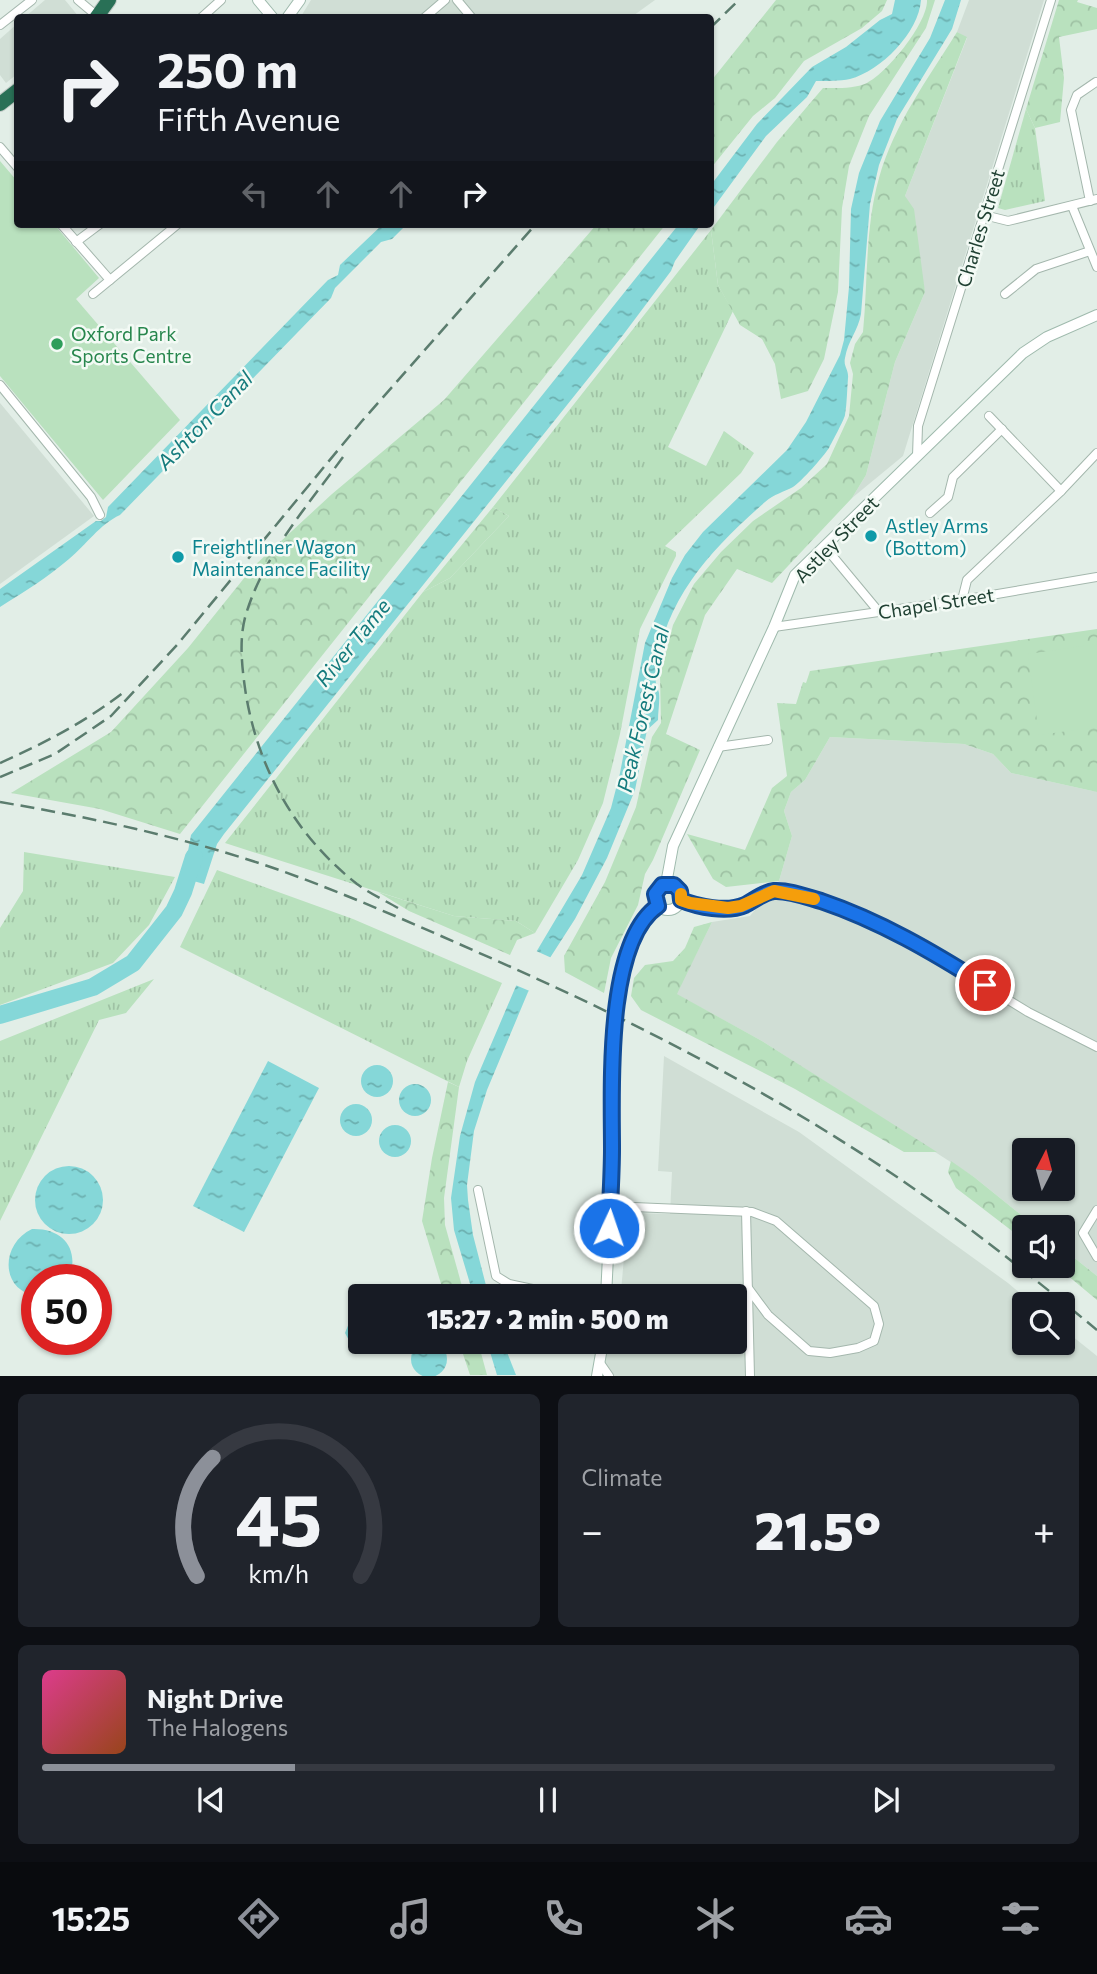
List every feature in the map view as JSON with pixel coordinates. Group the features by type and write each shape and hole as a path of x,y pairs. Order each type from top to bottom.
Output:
{"highway":[{"path":"98,14 109,0"},
{"path":"0,104 14,93"}],"main road":[{"path":"258,0 270,14"},
{"name":"Astley Street","path":"666,884 673,846 796,575 1023,353 1047,337 1097,315"},
{"path":"666,884 678,888 681,900 673,909 665,910 658,906 654,899 656,890 666,884"},
{"path":"607,1284 612,1043 623,971 632,940 658,906"},
{"path":"597,1376 601,1354"}],"street":[{"path":"14,14 32,0"},
{"path":"78,0 93,14"},
{"path":"205,14 221,0"},
{"path":"429,14 445,0"},
{"path":"457,0 469,14"},
{"name":"Charles Street","path":"917,457 918,426 1051,0"},
{"path":"0,25 14,14"},
{"path":"984,215 1008,221 1094,200 1070,110 1077,95 1097,82"},
{"path":"0,147 14,163"},
{"path":"1072,206 1097,267"},
{"path":"64,228 110,280"},
{"path":"76,242 95,228"},
{"path":"93,294 173,228"},
{"path":"1005,294 1036,269 1090,251"},
{"path":"0,385 91,497 100,515"},
{"path":"989,416 1061,491"},
{"path":"930,513 948,497 953,477 1002,429"},
{"path":"962,600 967,580 1097,453"},
{"path":"824,547 879,612"},
{"name":"Chapel Street","path":"774,627 1097,577"},
{"path":"719,747 768,740"},
{"path":"681,900 728,908 741,906 774,891 806,896 842,908 915,942 1028,1012 1097,1047"},
{"path":"478,1190 496,1276 509,1284"},
{"path":"610,1206 746,1211 776,1221 874,1306 879,1324 874,1341 858,1348 830,1353 810,1351 768,1315 748,1288"},
{"path":"1097,1210 1083,1233 1097,1257"},
{"path":"746,1211 750,1376"},
{"path":"600,1363 609,1376"}],"shaded area":[{"path":"45,0 65,0 77,14 29,14"},
{"path":"311,0 655,0 636,14 302,14"},
{"path":"969,0 1044,0 903,456 852,498 866,475 895,362 925,292 905,196 967,38 957,32"},
{"path":"14,27 14,76 6,83 0,75 0,39"},
{"path":"0,403 94,516 0,584"},
{"path":"830,737 964,744 993,754 1011,773 1097,792 1097,1276 1075,1258 1075,1215 1021,1215 974,1177 762,1041 676,994 712,922 750,916 779,881 792,836 784,811 791,792 805,780"},
{"path":"664,1056 799,1132 1019,1292 1012,1292 1012,1355 1075,1355 1075,1338 1097,1356 1097,1376 597,1376 601,1354 747,1354 747,1284 622,1284 626,1236 635,1213 670,1214 672,1172 658,1171"}],"green space":[{"path":"776,0 887,0 882,11 862,28 804,61 775,98 753,116 714,164 714,77"},
{"path":"927,0 935,0 926,28 869,116 849,166 842,208 838,292 824,359 808,391 781,399 775,364 762,339 740,325 718,285 711,230 777,142 823,88 862,85 875,78 914,34 926,10"},
{"path":"1059,0 1078,0 1077,2 1097,8 1097,29 1059,37 1064,78 1060,122 1035,128 1026,109"},
{"path":"957,32 967,37 905,196 914,209 925,292 895,362 866,475 852,498 772,583 737,569 705,615 666,734 700,750 645,874 638,905 611,958 604,993 565,972 564,956 605,882 636,807 652,737 661,723 660,676 673,625 694,584 721,552 753,521 801,488 827,464 849,416 853,374 850,363 855,344 863,332 869,235 874,197 885,158 903,120"},
{"path":"1026,109 1035,128 1045,201 1005,210 998,208"},
{"name":"Oxford Park Sports Centre","path":"0,161 14,177 14,228 57,228 99,278 76,299 180,420 103,500 0,376"},
{"path":"594,228 663,228 180,834 100,809 11,793 111,732 188,648 253,567 332,494 444,400"},
{"path":"711,230 718,285 733,311 668,447 706,466 724,431 754,453 741,473 665,546 676,552 676,556 640,629 620,734 603,803 578,860 535,933 516,921 454,916 225,843 423,592 450,578 509,516 493,507"},
{"path":"493,507 509,516 450,578 423,592"},
{"path":"1097,629 1097,792 1011,773 993,754 964,744 830,737 805,780 791,792 784,811 792,836 779,881 726,887 713,879 687,834 745,850 772,788 787,776 777,703 796,704 803,682 806,683 810,671"},
{"path":"1097,644 1097,727 1039,735 1028,654"},
{"path":"24,852 175,877 149,925 113,963 0,1005 0,928 23,891"},
{"path":"217,870 353,919 502,983 467,1061 459,1087 180,947"},
{"path":"378,892 454,916 516,921 535,933 517,940 510,955 409,911"},
{"path":"712,922 677,994 762,1041 937,1152 904,1152 795,1089 641,1010 631,996 634,978 645,965 673,961 685,948 694,927"},
{"path":"154,979 126,1013 99,1020 0,1221 0,1041"},
{"path":"448,1082 459,1087 444,1198 445,1225 461,1284 441,1284 422,1221"},
{"path":"951,1161 1021,1215 1012,1215 1012,1231 956,1188 948,1172"},
{"path":"1075,1258 1097,1276 1097,1300 1071,1278 1075,1278"},
{"path":"463,1354 481,1354 487,1375 470,1375"}],"water":[{"path":"895,0 921,0 919,12 906,37 886,59 862,75 850,79 816,81 807,97 766,136 714,207 714,181 757,124 812,67 846,47 880,20 892,14"},
{"name":"Peak Forest Canal","path":"945,0 961,0 952,29 897,119 879,165 870,204 861,314 845,361 848,375 844,418 829,448 802,480 765,502 727,538 709,557 680,598 661,645 655,678 659,696 658,720 647,730 635,790 607,858 575,919 528,992 487,1090 474,1131 467,1185 473,1235 486,1284 470,1284 454,1230 451,1198 460,1136 475,1082 516,986 582,875 611,808 645,643 672,578 703,532 787,450 806,422 840,355 849,287 851,209 859,173 880,121 930,38"},
{"name":"Ashton Canal","path":"379,228 403,228 392,239 381,242 335,288 331,298 120,515 93,535 53,572 0,607 0,589 96,521 106,517 108,507 328,280 338,275 340,265"},
{"path":"676,228 698,228 671,271 623,335 224,834 217,844 204,884 183,878 191,835"},
{"path":"268,1061 319,1088 244,1232 193,1206"},
{"path":"377,1065 388,1070 393,1081 388,1092 377,1097 366,1092 361,1081 366,1070"},
{"path":"415,1084 426,1089 431,1100 426,1111 415,1116 404,1111 399,1100 404,1089"},
{"path":"356,1104 367,1109 372,1120 367,1131 356,1136 345,1131 340,1120 345,1109"},
{"path":"395,1125 406,1130 411,1141 406,1152 395,1157 384,1152 379,1141 384,1130"},
{"path":"69,1166 82,1169 93,1176 100,1187 103,1200 100,1213 93,1224 82,1231 69,1234 56,1231 45,1224 38,1213 35,1200 38,1187 45,1176 56,1169"},
{"path":"32,1229 53,1232 67,1243 71,1250 72,1264 21,1264 21,1289 11,1277 9,1266 14,1245"},
{"path":"412,1354 446,1354 447,1359 442,1372 436,1376 422,1376 412,1366"},
{"path":"491,1354 508,1354 516,1375 497,1375"}],"pier":[{"path":"534,950 554,959 532,992 513,984"}],"waterway":[{"name":"River Tame","path":"0,1015 93,987 133,963 174,911 194,857"}],"railway":[{"path":"714,24 739,0"},
{"path":"0,777 55,754 111,716 177,645 362,421 532,228"},
{"path":"343,457 276,550 255,590 242,631 243,674 260,750 271,776 298,823 335,865 357,884 398,908"},
{"path":"0,763 64,731 124,692"},
{"path":"0,802 142,830 282,871 414,924 644,1030 791,1110 913,1188 1020,1267 1097,1330"}],"slow traffic":[{"path":"681,894 681,900 690,903 728,908 741,906 774,891 814,899"}],"place":[{"name":"Oxford Park Sports Centre","path":"57,344"},
{"name":"Astley Arms (Bottom)","path":"871,536"},
{"name":"Freightliner Wagon Maintenance Facility","path":"178,557"}],"route":[{"path":"609,1228 612,1043 623,971 632,940 652,910 658,906 654,899 656,890 662,885 670,884 678,888 681,900 711,907 741,906 774,891 806,896 863,916 915,942 985,985"}]}
